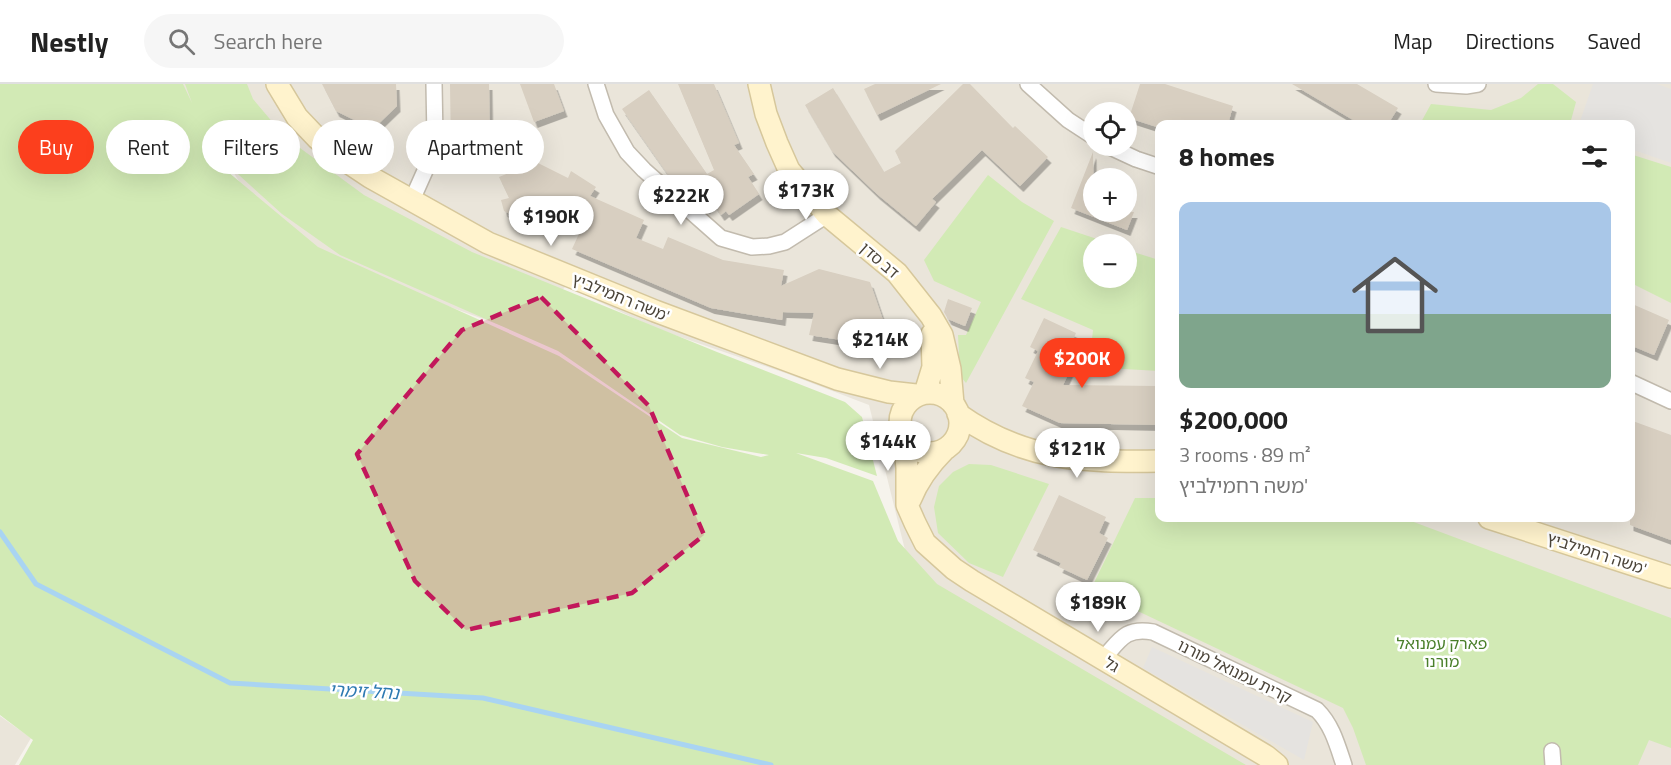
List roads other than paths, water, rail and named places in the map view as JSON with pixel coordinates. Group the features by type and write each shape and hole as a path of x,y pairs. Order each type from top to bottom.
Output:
{"street":[{"name":"משה רחמילביץ'","path":"277,84 297,117 337,155 370,177 488,243 655,311 837,379 889,392 920,394"},
{"path":"412,200 432,155 435,139 434,84"},
{"path":"596,84 606,115 627,152 660,184 722,237 752,247 769,246 785,242 827,215"},
{"name":"דב סדן","path":"759,84 766,114 789,170 827,215 897,273 931,316 942,335 956,409"},
{"path":"1028,84 1083,130"},
{"path":"1436,84 1448,86 1478,84"},
{"path":"1130,156 1155,165"},
{"path":"931,316 933,367 920,394 906,405 902,429 911,445 920,451 930,452 949,444 1003,441"},
{"name":"משה רחמילביץ'","path":"837,379 864,393 902,429"},
{"path":"1635,384 1671,400"},
{"path":"920,394 941,395 956,409 1003,441 1056,457 1155,461"},
{"path":"907,505 916,484 929,465 958,431 956,409"},
{"name":"גל","path":"902,429 907,468 907,505 925,543 954,569 1266,756 1277,765"},
{"name":"משה רחמילביץ'","path":"1501,522 1671,577"},
{"name":"קרית עמנואל מורנו","path":"1103,659 1125,634 1139,629 1153,632 1317,710 1327,720 1344,765"}],"waterway":[{"name":"נחל זימרי","path":"0,532 36,584 230,683 483,698 771,765"}],"park label":[{"name":"פארק עמנואל מורנו","path":"1442,652"}]}
